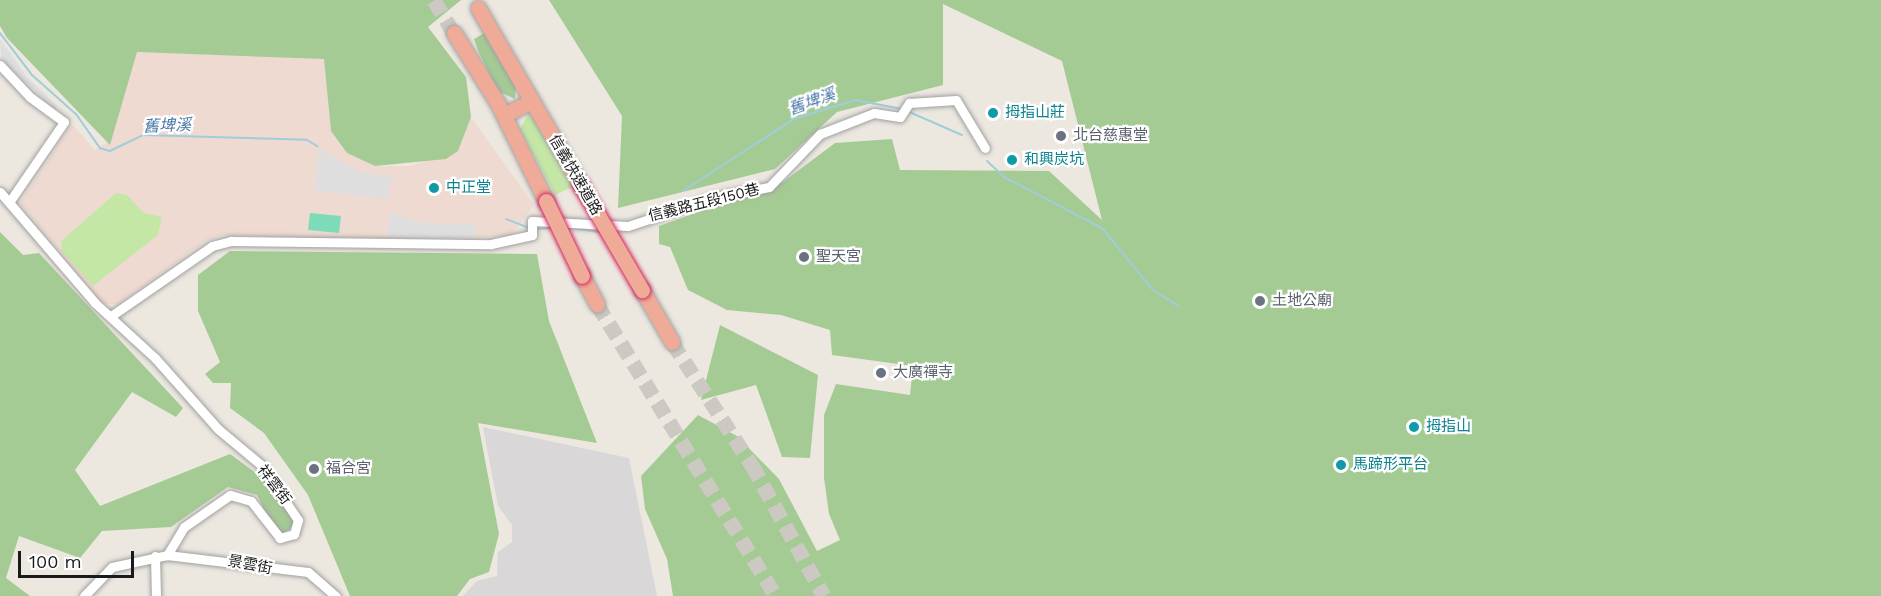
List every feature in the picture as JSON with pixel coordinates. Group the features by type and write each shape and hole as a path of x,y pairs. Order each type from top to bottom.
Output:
{"highway":[{"name":"信義快速道路","path":"478,8 672,342"},
{"path":"454,33 504,115 597,304"},
{"path":"504,115 532,101"}],"street":[{"path":"0,64 30,97 64,122 10,201"},
{"name":"信義路五段150巷","path":"111,316 225,242 491,244 532,235 532,221 615,228 769,187 820,134 874,113 903,116 909,103 956,100 985,148"},
{"path":"0,192 111,316"},
{"name":"祥雲街","path":"111,316 218,429 260,464 298,520 294,534 280,538 251,501 230,495 184,527 167,555"},
{"name":"景雲街","path":"84,596 112,567 167,555 308,572 336,596"},
{"path":"155,556 156,596"}],"shaded area":[{"path":"0,39 27,77 57,106 56,111 1,59"},
{"path":"136,52 324,58 331,131 347,153 376,166 410,166 458,151 471,117 534,205 511,236 370,241 224,235 207,240 118,304 103,304 20,203 72,124 95,150 108,142"},
{"path":"318,148 360,172 393,176 386,199 315,190"},
{"path":"390,212 423,223 476,224 474,237 387,238"},
{"path":"483,427 629,458 657,596 463,596 477,581 497,576 498,552 512,542 512,525 498,506"}],"green space":[{"path":"0,0 461,0 428,27 466,77 471,117 458,151 446,159 375,166 347,153 331,131 324,59 137,52 110,145 7,38 0,26"},
{"path":"549,0 1881,0 1881,596 673,596 667,559 645,509 641,476 698,415 737,436 779,479 817,551 840,540 829,514 824,478 824,415 836,384 910,395 913,366 832,355 830,330 781,315 727,310 688,290 670,247 659,244 659,226 783,182 835,143 892,139 900,170 1049,171 1102,220 1062,61 943,4 943,85 837,112 775,169 618,208 622,116"},
{"path":"486,32 516,85 515,99 498,91 479,53 474,39"},
{"path":"528,114 539,122 572,187 555,195 520,129"},
{"path":"116,193 127,195 144,213 162,217 158,235 93,286 62,251 61,241"},
{"path":"310,213 341,216 339,233 308,230"},
{"path":"0,232 23,255 39,253 183,408 176,417 132,392 75,470 100,506 230,454 275,487 296,522 291,528 284,533 274,529 257,495 228,487 171,527 102,531 80,558 19,536 6,578 30,596 0,596"},
{"path":"230,251 537,254 549,321 597,443 478,423 499,534 489,572 470,579 457,596 350,596 308,495 264,433 230,408 231,383 213,383 205,374 220,362 198,311 198,275"},
{"path":"720,325 818,375 810,458 782,457 756,385 701,400"}],"waterway":[{"name":"舊埤溪","path":"0,33 32,75 76,114 100,148 110,151 143,135 307,140 317,146"},
{"name":"舊埤溪","path":"683,191 794,119 855,100 902,109"},
{"name":"舊埤溪","path":"907,111 962,135"},
{"name":"舊埤溪","path":"987,161 1004,177 1102,228 1153,290 1179,306"},
{"name":"舊埤溪","path":"506,219 529,228"},
{"name":"舊埤溪","path":"567,227 603,233"},
{"name":"舊埤溪","path":"534,229 552,228"}],"tunnel":[{"path":"434,0 454,33"},
{"path":"597,304 776,596"},
{"path":"672,342 752,465 824,596"}],"place":[{"name":"拇指山莊","path":"993,113"},
{"name":"北台慈惠堂","path":"1061,136"},
{"name":"和興炭坑","path":"1012,160"},
{"name":"中正堂","path":"434,188"},
{"name":"聖天宮","path":"804,257"},
{"name":"土地公廟","path":"1260,301"},
{"name":"大廣禪寺","path":"881,373"},
{"name":"拇指山","path":"1414,427"},
{"name":"馬蹄形平台","path":"1341,465"},
{"name":"福合宮","path":"314,469"}]}
